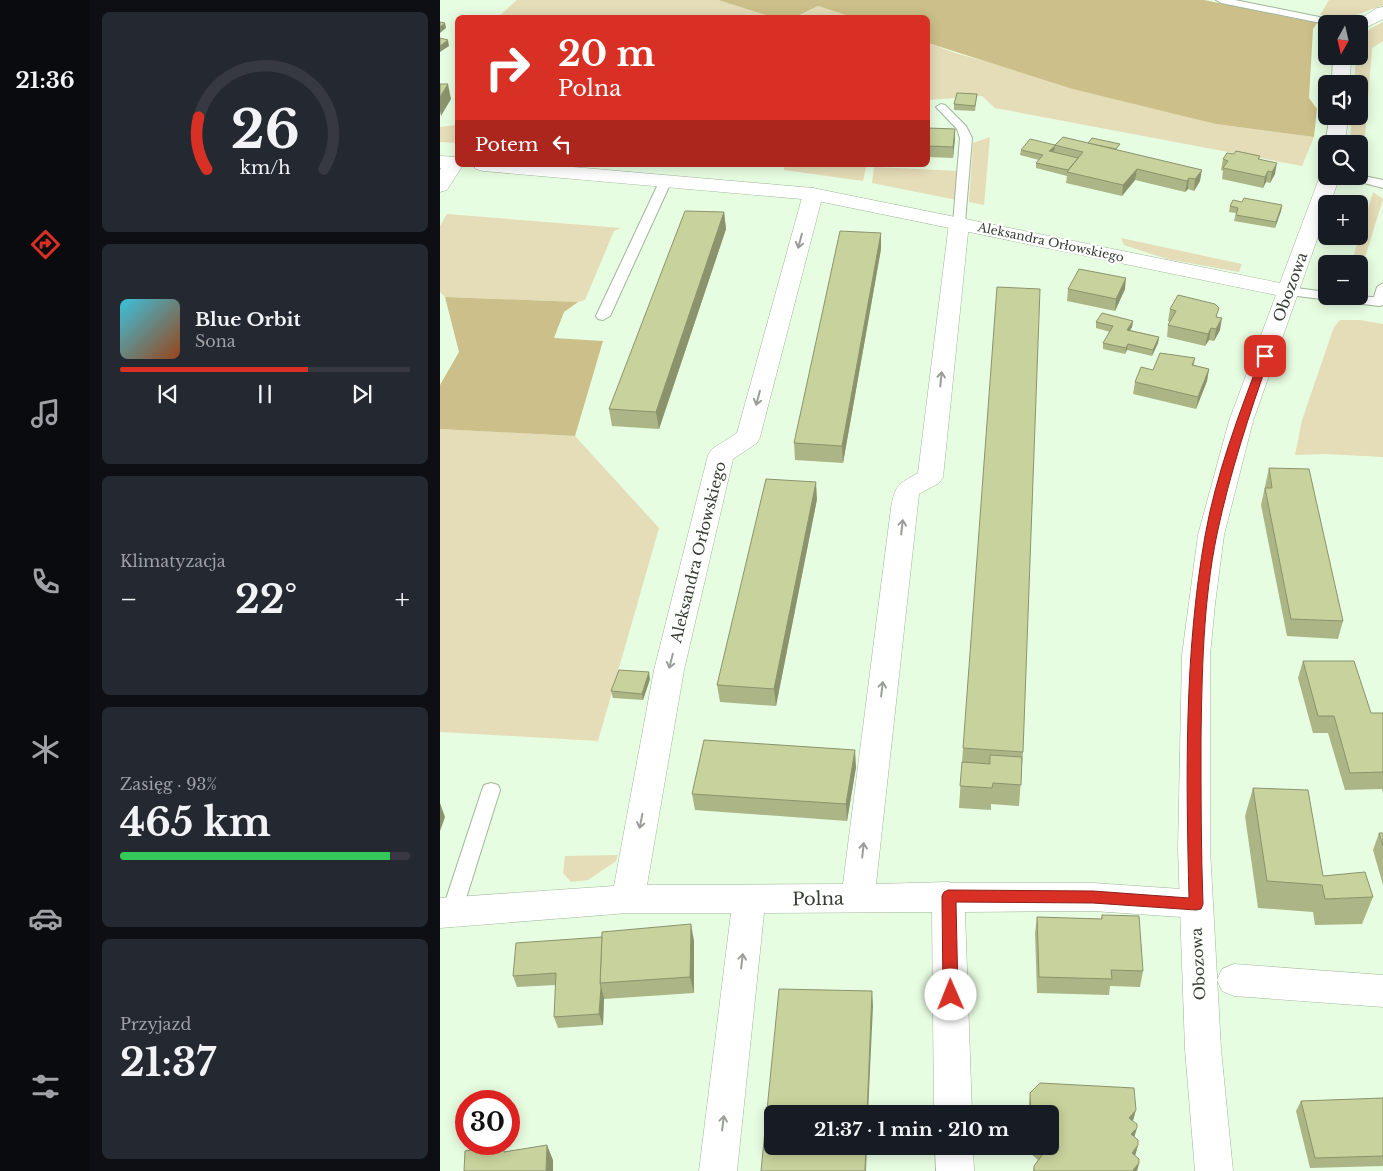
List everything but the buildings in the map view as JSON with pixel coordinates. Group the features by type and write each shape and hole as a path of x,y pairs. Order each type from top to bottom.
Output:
{"street":[{"path":"1368,21 1383,12"},
{"path":"440,186 451,162"},
{"name":"Aleksandra Orłowskiego","path":"507,167 813,194 1289,291"},
{"name":"Obozowa","path":"1214,1171 1203,1049 1194,849 1196,655 1211,535 1241,422 1327,185"},
{"name":"Aleksandra Orłowskiego","path":"628,899 669,670 721,456 748,437 813,194"},
{"path":"858,898 904,508 907,490 930,477 959,223"},
{"path":"948,896 954,1105"},
{"name":"Polna","path":"446,912 628,899 749,900 948,896 1093,897 1196,904"},
{"path":"718,1171 749,900"},
{"path":"1234,980 1383,991"},
{"path":"954,1155 955,1171"}],"lane":[{"path":"1221,0 1318,20"},
{"path":"941,107 962,128 966,138 959,223"},
{"path":"603,316 666,180"},
{"path":"1368,180 1383,184"},
{"path":"1368,301 1379,302 1383,287"},
{"path":"1289,291 1318,295"},
{"path":"446,912 491,790"}],"shaded area":[{"path":"517,0 718,0 766,15 500,15"},
{"path":"718,0 1204,0 1317,23 1313,29 1309,98 1317,109 1314,137 1216,124 1073,89 930,44 930,15 846,15 818,6 800,15 766,15"},
{"path":"1329,0 1383,0 1383,5 1357,15 1320,15"},
{"path":"818,6 846,15 802,15"},
{"path":"1383,22 1383,41 1372,48 1368,99 1368,75 1355,75 1355,65 1368,65 1368,30"},
{"path":"930,44 955,53 1216,124 1314,137 1302,166 995,108 982,96 930,100"},
{"path":"455,125 455,143 440,142 440,127"},
{"path":"1351,125 1366,125 1365,135 1351,135"},
{"path":"990,137 984,205 969,202 973,143"},
{"path":"785,167 866,167 863,181 784,170"},
{"path":"874,167 959,171 957,200 872,183"},
{"path":"1373,192 1383,199 1366,255 1354,255 1357,245 1368,245 1368,208"},
{"path":"447,214 621,228 614,231 585,300 578,302 445,297 440,292 440,226"},
{"path":"1121,238 1242,264 1239,272 1167,259 1124,245"},
{"path":"445,297 578,302 564,312 554,338 603,341 575,436 440,429 440,385 459,352"},
{"path":"1340,320 1360,320 1383,324 1383,457 1325,454 1295,455 1302,420 1334,327"},
{"path":"440,429 575,436 659,528 598,741 440,732"},
{"path":"618,855 616,861 588,880 571,882 563,873 565,856"}],"route":[{"path":"951,995 948,896 1093,897 1196,904 1194,849 1196,655 1201,604 1211,535 1228,469 1241,422 1265,356"}]}
